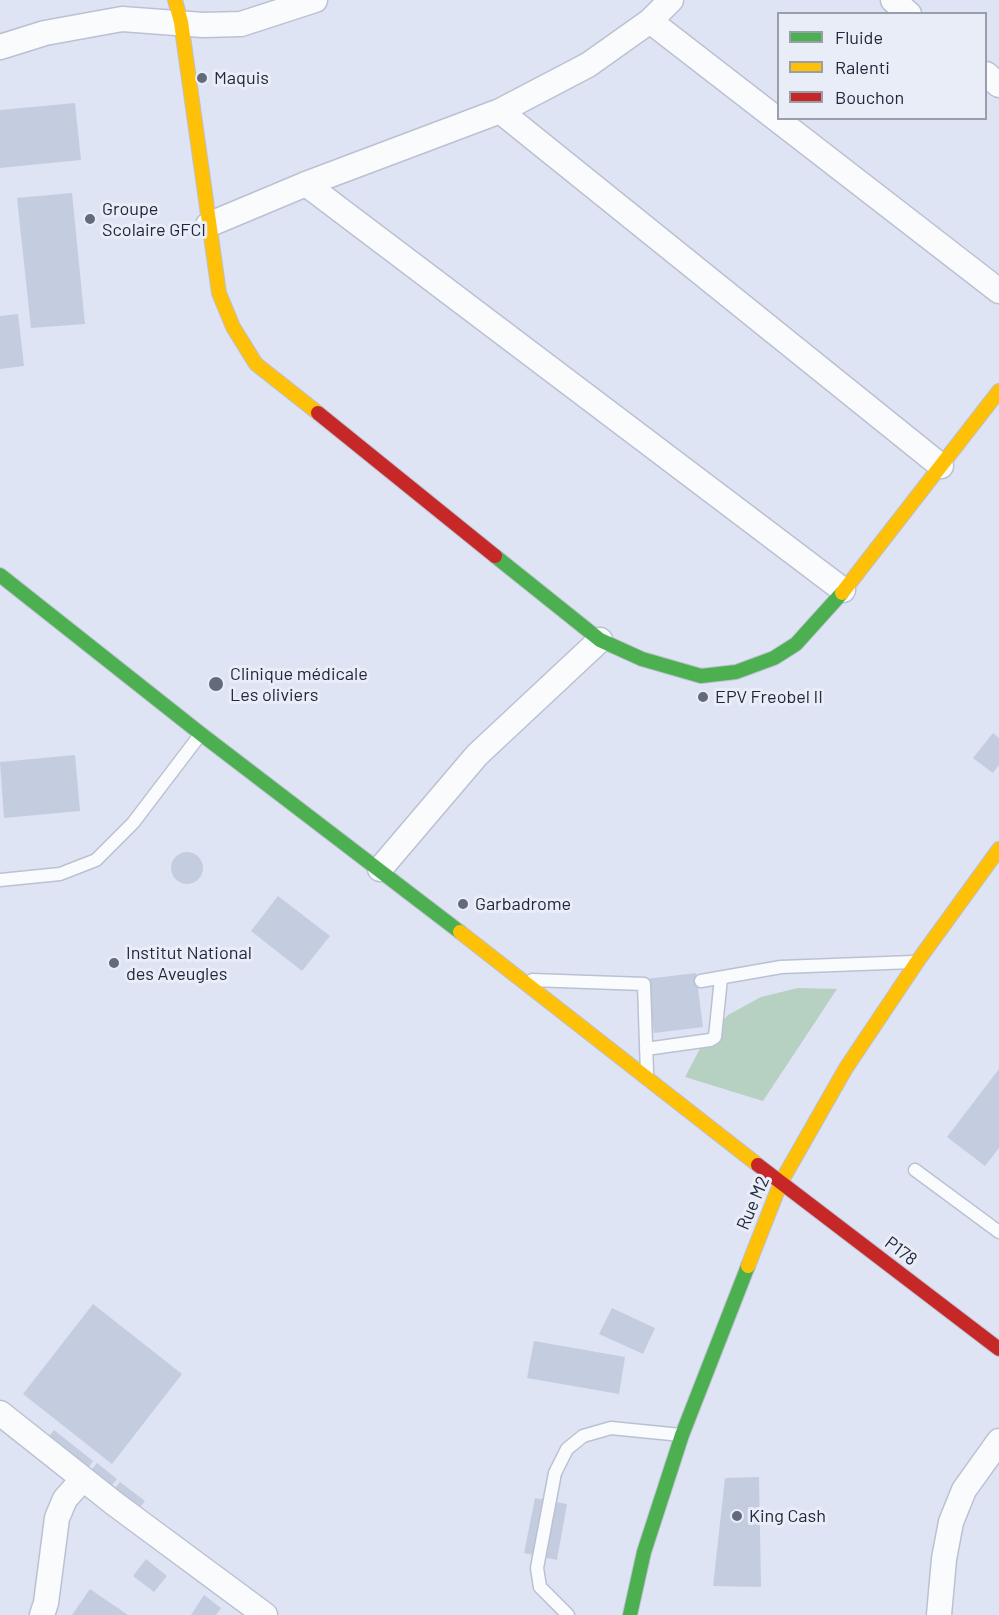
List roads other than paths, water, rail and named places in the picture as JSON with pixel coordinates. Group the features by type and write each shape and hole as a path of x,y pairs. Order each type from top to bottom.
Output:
{"street":[{"path":"0,47 45,33 178,11 241,24 315,0"},
{"path":"208,225 306,184 501,111 588,65 650,21 671,0"},
{"path":"892,0 907,12"},
{"path":"178,11 219,293 233,327 256,364 600,640 642,659 701,676 736,672 774,658 796,644 825,615 999,391"},
{"path":"650,21 777,119"},
{"path":"987,75 999,85"},
{"path":"501,111 941,466"},
{"path":"778,120 999,291"},
{"path":"306,184 843,590"},
{"name":"P178","path":"0,575 201,734 380,868 648,1080 781,1182 990,1336 999,1349"},
{"path":"380,868 477,755 600,640"},
{"name":"Rue M2","path":"630,1615 644,1552 682,1435 781,1182 846,1068 917,962 999,849"},
{"path":"0,1413 83,1479 264,1615"},
{"path":"939,1615 951,1522 964,1490 999,1441"},
{"path":"42,1615 46,1603 57,1518 65,1499 83,1479"}],"lane":[{"path":"0,880 60,874 96,860 133,824 201,734"},
{"path":"701,981 782,968 917,962"},
{"path":"646,1048 710,1040 715,1037 721,978"},
{"path":"520,979 644,984 648,1080"},
{"path":"915,1170 999,1232"},
{"path":"568,1615 540,1587 537,1568 555,1473 567,1449 583,1436 611,1428 682,1435"}],"place":[{"name":"Maquis","path":"202,78"},
{"name":"Groupe Scolaire GFCI","path":"90,219"},
{"name":"Clinique médicale Les oliviers","path":"216,684"},
{"name":"EPV Freobel II","path":"703,697"},
{"name":"Garbadrome","path":"463,904"},
{"name":"Institut National des Aveugles","path":"114,963"},
{"name":"King Cash","path":"737,1516"}]}
